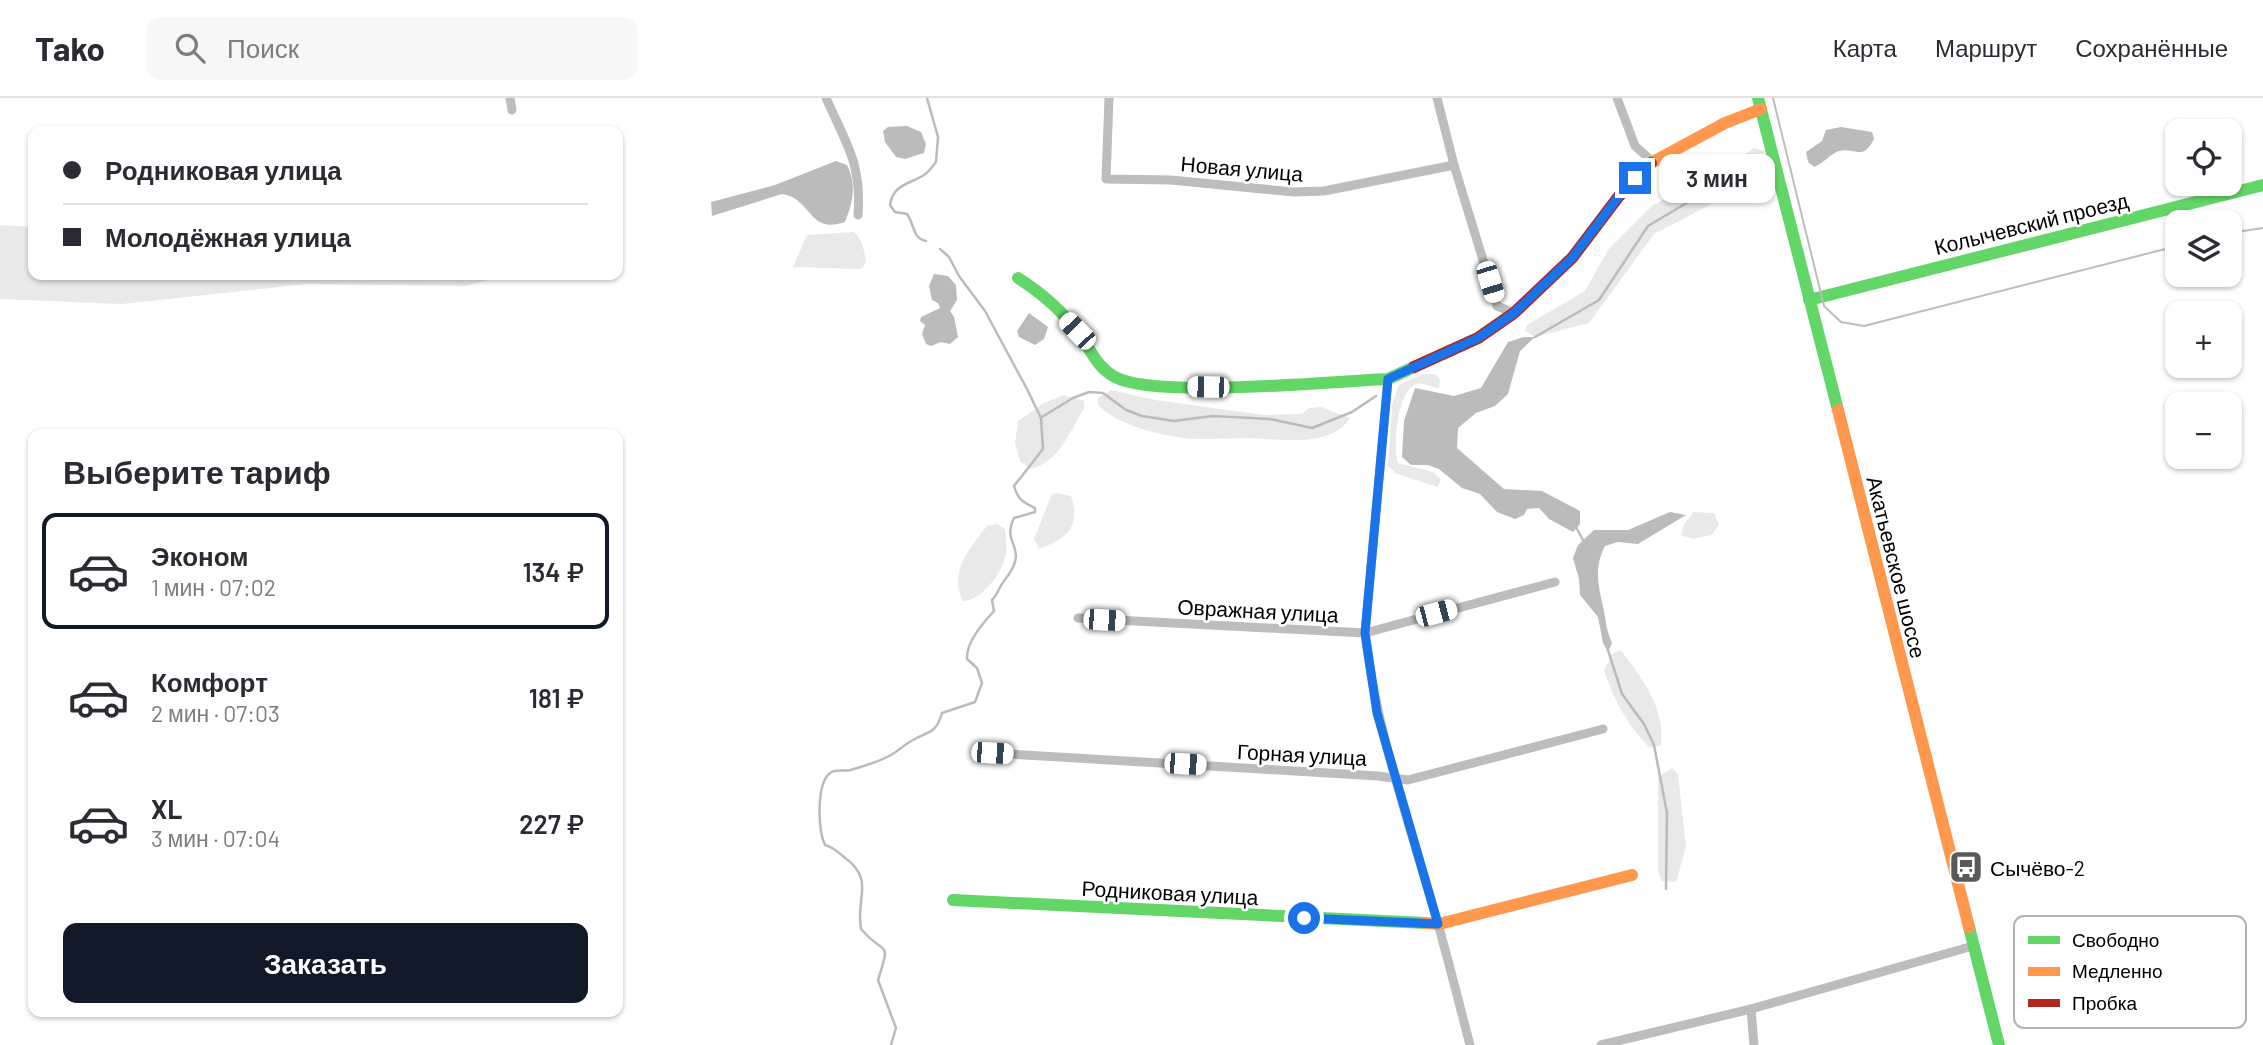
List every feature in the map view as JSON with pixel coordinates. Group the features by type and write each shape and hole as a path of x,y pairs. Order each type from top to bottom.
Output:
{"street":[{"path":"510,98 512,110"},
{"path":"827,98 853,154 858,180 858,215"},
{"name":"Новая улица","path":"1108,98 1106,179 1171,180 1294,192 1324,191 1454,165"},
{"path":"1437,98 1454,165 1497,306 1514,313"},
{"path":"1617,98 1635,146 1652,161"},
{"path":"1018,278 1037,290 1077,331 1099,365 1116,378 1152,386 1208,387 1388,379 1478,338 1514,313 1572,258 1619,196 1652,161 1760,104"},
{"name":"Акатьевское шоссе","path":"1760,104 1999,1045"},
{"name":"Колычевский проезд","path":"1810,300 2263,185"},
{"path":"1388,379 1365,633 1377,713 1470,1045"},
{"name":"Овражная улица","path":"1078,618 1365,633 1555,582"},
{"name":"Горная улица","path":"992,753 1408,780 1603,729"},
{"name":"Родниковая улица","path":"953,900 1438,924 1632,875"},
{"path":"1601,1045 1751,1009 1973,946"},
{"path":"1751,1009 1754,1045"}],"shaded area":[{"path":"907,126 921,132 926,144 924,153 905,159 896,157 885,142 883,131 888,127"},
{"path":"1841,127 1872,132 1874,139 1862,152 1839,151 1814,167 1808,162 1806,152 1822,141 1826,130"},
{"path":"1754,148 1764,151 1767,161 1762,173 1733,193 1654,234 1589,323 1535,337 1525,331 1527,325 1585,291 1608,250 1653,205 1713,176"},
{"path":"836,161 847,165 852,180 852,200 845,222 824,224 792,197 782,194 712,216 711,202 775,185"},
{"path":"0,225 28,227 28,280 487,280 467,286 307,284 122,304 0,299"},
{"path":"854,232 865,254 866,262 861,269 793,267 807,235"},
{"path":"934,274 948,276 956,285 957,300 950,311 958,337 950,344 941,342 931,346 926,344 922,334 925,325 920,321 921,317 940,308 938,303 932,300 929,286"},
{"path":"1029,313 1048,327 1044,339 1035,345 1019,337 1017,331"},
{"path":"1535,337 1520,351 1508,394 1495,406 1476,413 1458,428 1457,448 1504,489 1542,491 1580,511 1580,524 1573,532 1549,519 1539,508 1527,509 1524,515 1515,519 1497,512 1480,494 1462,488 1439,469 1428,465 1411,465 1402,457 1404,421 1415,388 1454,396 1481,388 1508,342"},
{"path":"1423,374 1434,374 1440,379 1439,388 1417,384 1410,388 1405,396 1398,419 1398,463 1433,472 1441,480 1438,487 1397,474 1388,466 1392,405 1399,385"},
{"path":"1111,390 1155,400 1264,415 1302,414 1309,408 1321,407 1350,418 1330,435 1301,440 1185,438 1135,427 1115,418 1098,405 1098,398"},
{"path":"1064,395 1084,401 1084,408 1057,452 1041,465 1031,469 1020,461 1015,443 1018,421 1044,403"},
{"path":"1052,494 1071,496 1074,507 1073,523 1064,536 1039,549 1034,539"},
{"path":"1670,512 1686,515 1638,544 1618,542 1605,546 1601,554 1598,578 1612,643 1608,652 1603,643 1598,617 1580,595 1573,558 1578,545 1594,530 1628,530"},
{"path":"1694,512 1714,513 1719,525 1711,535 1693,539 1681,535 1684,524"},
{"path":"997,524 1005,529 1007,544 1003,564 995,579 983,592 963,601 958,580 963,561 987,526"},
{"path":"1621,650 1656,706 1662,731 1661,745 1650,748 1642,740 1628,722 1612,692 1604,671 1612,654"},
{"path":"1672,768 1678,774 1686,847 1676,882 1662,881 1658,872 1658,777"}],"waterway":[{"path":"926,241 918,237 907,214 895,212 890,205 898,189 926,174 936,162 938,137 927,98"},
{"path":"1535,337 1599,300 1648,226 1764,157"},
{"path":"891,1045 896,1028 878,980 885,952 861,929 862,882 854,865 825,845 820,819 822,787 830,773 851,770 886,757 931,731 942,713 975,702 982,683 977,668 967,659 967,653 976,633 994,611 992,600 1012,569 1016,553 1010,535 1014,518 1035,512 1035,508 1019,498 1014,486 1043,449 1041,418 1027,389 985,311 959,276 949,257 940,249"},
{"path":"1042,417 1073,398 1089,392 1103,393 1126,410 1142,416 1174,421 1213,416 1270,419 1312,428 1352,412 1376,396"},
{"path":"1576,527 1584,542"},
{"path":"1608,650 1622,694 1644,724 1654,745 1667,813 1666,889"}],"tram line":[{"path":"1773,98 1824,306 1841,322 1864,326 2165,249"},
{"path":"2242,231 2263,228"}],"traffic: fast":[{"path":"1758,98 1838,410"},
{"path":"1809,300 2263,185"},
{"path":"1018,278 1065,317 1108,373 1136,383 1205,388 1288,385 1388,379 1414,367"},
{"path":"953,900 1425,923"},
{"path":"1969,927 1999,1045"}],"traffic: slow":[{"path":"1651,163 1725,123 1761,109"},
{"path":"1838,410 1969,927"},
{"path":"1425,923 1439,924 1632,875"}],"traffic: jam":[{"path":"1414,367 1478,338 1514,313 1572,258 1619,196 1651,163"}],"place":[{"name":"Сычёво-2","path":"1966,867"}],"route":[{"path":"1304,918 1438,924 1377,713 1365,633 1388,379 1478,338 1514,313 1572,258 1635,178"}]}
